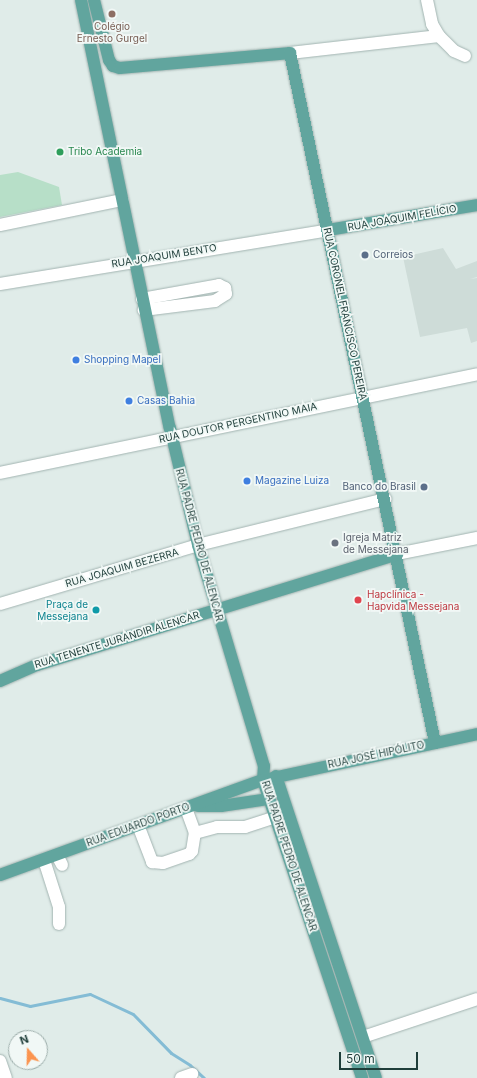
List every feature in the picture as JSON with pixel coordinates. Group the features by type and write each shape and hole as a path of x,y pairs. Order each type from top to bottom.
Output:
{"main road":[{"name":"RUA PADRE PEDRO DE ALENCAR","path":"80,0 143,304 172,438 198,546 215,610 264,766 263,780 362,1078"},
{"path":"94,0 109,60 113,66 120,68 290,53"},
{"name":"RUA CORONEL FRANCISCO PEREIRA","path":"290,53 397,554 435,742"},
{"name":"RUA JOAQUIM FELÍCIO","path":"328,230 477,205"},
{"name":"RUA TENENTE JURANDIR ALENCAR","path":"0,682 37,665 397,554"},
{"name":"RUA JOSÉ HIPÓLITO","path":"276,776 477,734"},
{"name":"RUA PADRE PEDRO DE ALENCAR","path":"276,776 376,1078"},
{"name":"RUA EDUARDO PORTO","path":"0,875 44,860 59,860 138,825 276,776"},
{"path":"187,807 220,806 269,799"},
{"path":"293,870 306,866"}],"street":[{"path":"427,0 432,24 439,36 454,51 465,56"},
{"path":"290,53 439,36"},
{"path":"0,225 122,200"},
{"name":"RUA JOAQUIM BENTO","path":"0,284 134,260 328,230"},
{"path":"219,285 225,288 226,294 215,301 143,304 219,285"},
{"name":"RUA DOUTOR PERGENTINO MAIA","path":"0,474 477,374"},
{"name":"RUA JOAQUIM BEZERRA","path":"0,604 198,546 385,499"},
{"path":"397,554 477,538"},
{"path":"138,825 149,857 157,864 189,854 192,851 195,833 187,807"},
{"path":"195,833 217,826 245,827 275,817"},
{"path":"44,860 59,907 59,924"},
{"path":"363,1037 477,999"},
{"path":"0,1061 6,1078"}],"shaded area":[{"path":"443,248 456,269 477,261 477,277 470,279 477,278 477,341 471,343 467,328 420,337 403,257"}],"green space":[{"path":"18,172 59,187 62,205 0,217 0,175"}],"waterway":[{"path":"0,998 30,1006 90,994 133,1014 171,1053 190,1065 204,1078"}],"place":[{"name":"Colégio Ernesto Gurgel","path":"112,14"},
{"name":"Tribo Academia","path":"60,152"},
{"name":"Correios","path":"365,255"},
{"name":"Shopping Mapel","path":"76,360"},
{"name":"Casas Bahia","path":"129,401"},
{"name":"Magazine Luiza","path":"247,481"},
{"name":"Banco do Brasil","path":"424,487"},
{"name":"Igreja Matriz de Messejana","path":"335,543"},
{"name":"Hapclínica - Hapvida Messejana","path":"358,600"},
{"name":"Praça de Messejana","path":"96,610"}]}
